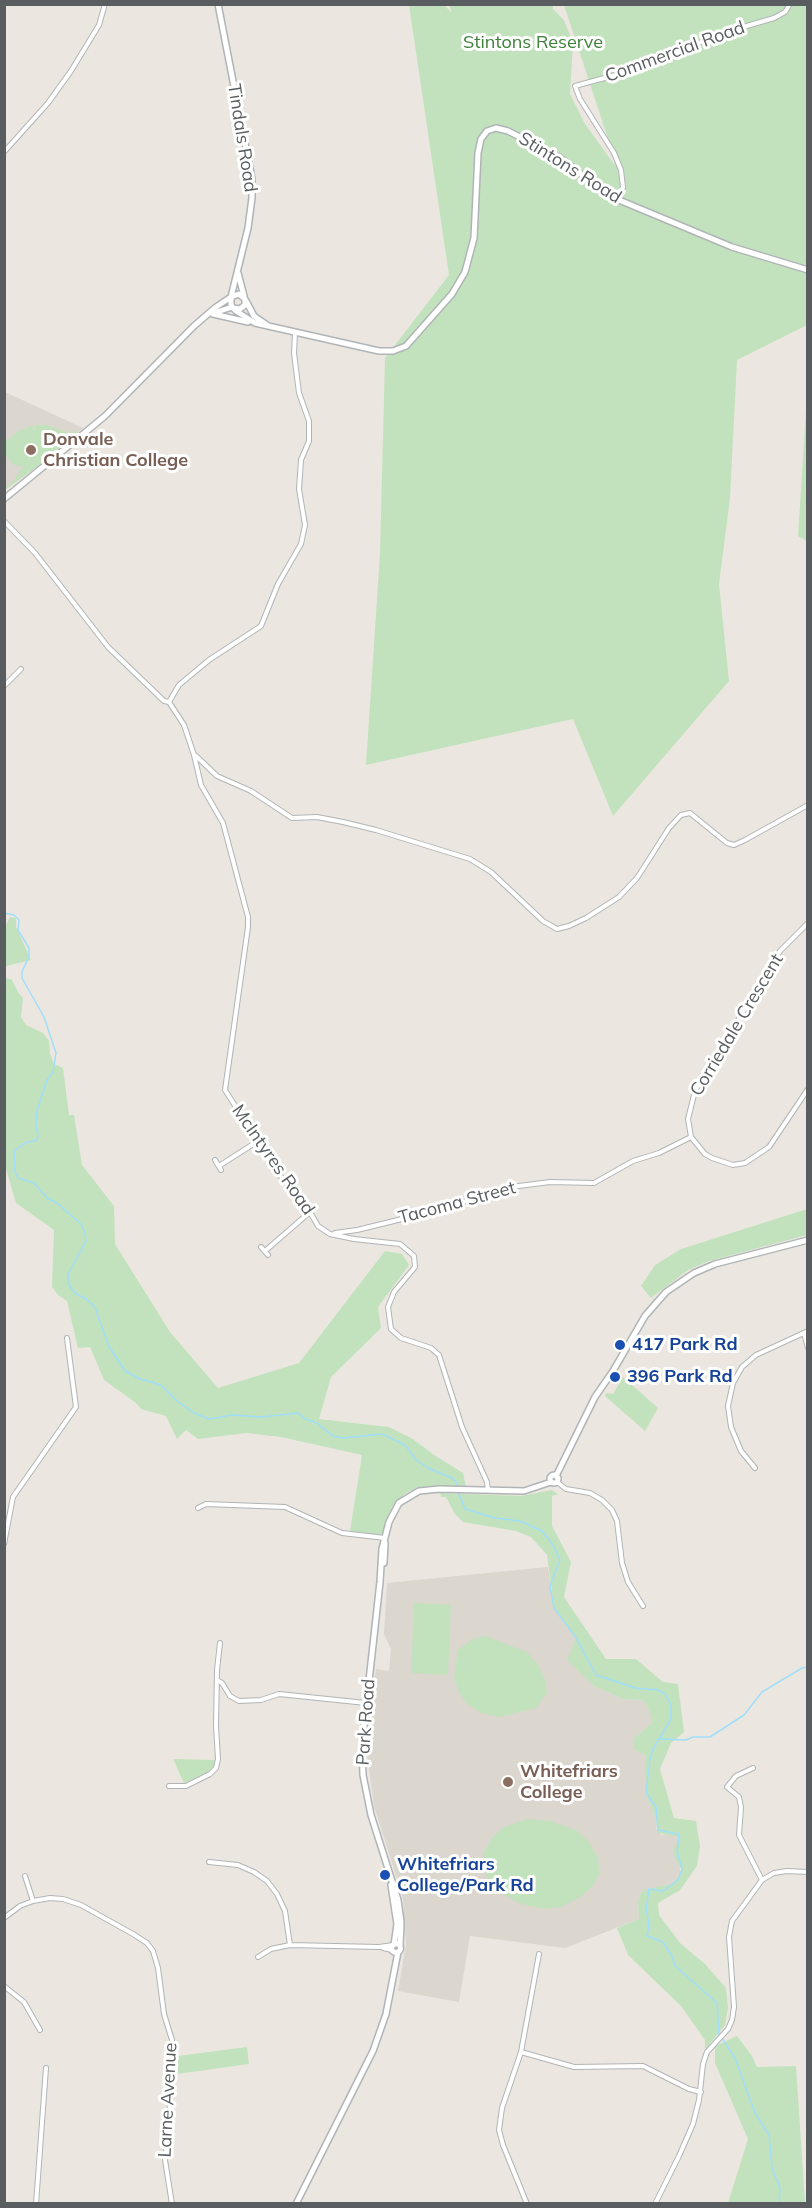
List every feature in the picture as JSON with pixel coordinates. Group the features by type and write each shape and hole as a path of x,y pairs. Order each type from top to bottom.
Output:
{"main road":[{"name":"Tindals Road","path":"218,4 252,179 250,213 231,297"},
{"name":"Stintons Road","path":"233,307 255,323 383,351 399,350 412,340 452,294 465,272 474,238 478,153 481,139 487,131 496,128 508,131 559,157 599,188 619,200 732,248 807,270"},
{"name":"Tindals Road","path":"238,271 245,299"},
{"path":"4,499 105,416 202,319 218,305 239,294 245,299 245,305 241,308 233,307 202,319"},
{"path":"231,297 230,302 233,307"},
{"name":"Stintons Road","path":"245,299 252,314 269,326"},
{"path":"213,314 255,323"},
{"path":"555,1480 595,1397 645,1316 666,1292 694,1273 715,1264 807,1240"},
{"name":"Park Road","path":"296,2204 373,2051 386,2014 396,1961 397,1917 385,1860 371,1815 363,1774 362,1744 380,1582 386,1555 385,1538 391,1516 399,1503 419,1491 439,1489 524,1491 555,1480"}],"street":[{"path":"4,152 48,104 71,71 99,25 105,4"},
{"name":"Commercial Road","path":"619,200 623,187 621,170 614,153 580,99 575,86 634,70 723,33 774,18 785,12 790,4"},
{"path":"169,702 179,685 209,660 261,627 278,584 301,544 305,525 299,489 301,460 309,441 309,421 299,393 294,353 295,333"},
{"name":"McIntyres Road","path":"4,521 35,553 108,647 164,701 169,702 184,725 201,785 223,823 248,917 225,1090 278,1173 310,1212 318,1226 330,1234"},
{"path":"4,686 21,669"},
{"path":"194,755 218,776 251,790 291,818 317,817 343,822 470,860 491,872 543,921 557,929 586,918 619,897 637,878 675,820 681,815 690,813 727,843 734,845 807,805"},
{"name":"Corriedale Crescent","path":"691,1137 689,1113 695,1091 780,951 807,923"},
{"path":"691,1137 707,1155 733,1165 744,1163 769,1147 807,1089"},
{"name":"Tacoma Street","path":"330,1234 357,1230 470,1200 503,1188 550,1182 594,1183 633,1161 660,1153 691,1137"},
{"path":"215,1160 220,1168 258,1141"},
{"path":"261,1247 267,1253 310,1212"},
{"path":"354,1239 357,1230"},
{"path":"330,1234 400,1244 414,1256 414,1267 394,1293 388,1307 391,1329 401,1338 431,1348 439,1355 462,1427 487,1482 488,1491"},
{"path":"755,1468 741,1451 730,1427 728,1412 730,1391 738,1374 748,1361 764,1351 806,1332 807,1348"},
{"path":"4,1544 13,1497 76,1407 67,1338"},
{"path":"555,1480 566,1490 590,1493 612,1510 617,1521 622,1563 628,1582 643,1606"},
{"path":"198,1508 206,1504 285,1507 342,1533 385,1538"},
{"path":"169,1786 186,1786 210,1774 216,1768 218,1759 217,1680 220,1643"},
{"path":"217,1680 222,1683 230,1696 239,1701 261,1700 279,1694 366,1703"},
{"path":"753,1768 736,1776 728,1787 740,1797 739,1835 762,1880"},
{"path":"209,1862 238,1865 267,1881 277,1894 285,1911 290,1945"},
{"path":"654,2204 687,2139 697,2109 704,2061 715,2042 728,2029 734,2007 729,1936 732,1921 762,1880 774,1873 807,1872"},
{"path":"25,1876 33,1901"},
{"name":"Larne Avenue","path":"4,1918 20,1906 33,1901 56,1898 76,1903 142,1940 153,1951 158,1968 164,2014 172,2040 171,2092 165,2160 172,2204"},
{"path":"258,1957 271,1949 290,1945 395,1948"},
{"path":"527,2204 499,2130 502,2108 521,2052 539,1954"},
{"path":"4,1986 24,2002 40,2030"},
{"path":"521,2052 574,2067 643,2066 689,2089 700,2092"},
{"path":"36,2204 46,2068"}],"shaded area":[{"name":"Donvale Christian College","path":"5,392 83,428 42,463 5,489"},
{"name":"Whitefriars College","path":"548,1567 554,1608 576,1638 584,1675 594,1686 623,1699 642,1700 653,1717 652,1723 634,1738 645,1755 645,1791 656,1819 656,1829 661,1835 669,1834 680,1837 681,1873 672,1884 647,1889 641,1893 638,1901 639,1919 565,1948 470,1936 459,2002 398,1991 406,1945 403,1898 374,1806 367,1754 368,1727 376,1669 389,1671 391,1649 384,1634 387,1583"}],"green space":[{"name":"Stintons Reserve","path":"409,5 444,5 452,13 449,5 553,5 553,9 564,20 573,43 570,94 585,124 614,164 616,163 564,5 807,5 807,325 737,360 730,498 719,584 729,681 613,816 573,719 366,765 380,553 385,358 449,275"},
{"path":"807,409 807,541 798,536"},
{"path":"33,425 33,430 35,425 46,425 71,434 73,430 77,433 5,490 16,479 16,475 19,476 18,472 24,467 14,465 8,459 5,442 17,432"},
{"path":"10,917 16,918 16,927 31,960 5,968 5,927"},
{"path":"4,975 12,980 23,998 21,1017 26,1025 43,1033 49,1041 54,1064 63,1068 69,1115 74,1115 82,1165 114,1206 115,1244 170,1332 218,1388 299,1363 385,1251 402,1254 409,1265 378,1307 381,1328 331,1377 319,1419 389,1427 413,1439 463,1473 466,1487 416,1488 396,1502 390,1511 383,1533 380,1535 350,1531 362,1455 281,1437 246,1433 198,1439 186,1430 177,1439 166,1416 141,1409 104,1380 90,1347 78,1348 67,1301 52,1287 54,1230 16,1203 5,1165"},
{"path":"807,1209 807,1235 709,1261 688,1270 651,1298 641,1286 655,1265 681,1249"},
{"path":"623,1377 658,1408 645,1431 605,1396 606,1393 613,1394"},
{"path":"552,1490 558,1494 552,1496 552,1526 571,1562 564,1597 606,1659 636,1659 663,1682 678,1684 684,1732 671,1743 660,1769 674,1818 696,1821 700,1846 697,1866 680,1890 658,1903 659,1915 680,1943 705,1964 726,1988 728,2008 725,2025 705,2050 705,2040 681,2006 628,1955 617,1928 639,1919 638,1901 641,1893 646,1889 672,1884 681,1873 674,1856 674,1849 680,1837 657,1833 656,1819 645,1791 645,1755 634,1749 634,1738 652,1723 646,1703 642,1700 623,1699 594,1686 567,1660 576,1638 554,1608 547,1555 531,1537 516,1531 463,1522 455,1514 446,1497 441,1497 440,1493 521,1496"},
{"path":"414,1603 451,1605 448,1675 411,1673"},
{"path":"485,1636 527,1652 538,1665 545,1680 547,1693 536,1708 499,1717 481,1713 466,1703 454,1677 458,1650 473,1639"},
{"path":"173,1759 215,1760 214,1766 208,1772 184,1783"},
{"path":"528,1819 550,1821 576,1830 589,1842 597,1856 600,1872 593,1886 580,1897 561,1907 544,1909 521,1904 501,1893 485,1873 483,1855 491,1839 504,1827"},
{"path":"737,2036 757,2067 796,2066 805,2203 728,2203 748,2139 715,2063 715,2046"},
{"path":"247,2047 249,2064 177,2074 178,2056"}],"waterway":[{"path":"4,913 14,915 19,920 18,930 29,948 29,956 22,972 22,978 44,1017 56,1053 53,1072 47,1080 37,1111 37,1140 25,1143 14,1151 15,1172 18,1178 34,1183 47,1198 57,1203 81,1224 86,1241 68,1274 68,1284 75,1293 95,1307 108,1345 125,1371 162,1386 194,1413 209,1419 232,1415 261,1417 298,1413 305,1419 317,1423 333,1436 344,1438 382,1434 405,1445 416,1460 428,1468 452,1478 457,1487"},
{"path":"458,1492 465,1509 495,1518 520,1521 542,1531 553,1545 560,1560 550,1586 554,1608 576,1638 596,1675 635,1688 658,1690 665,1694 671,1705 671,1719 653,1749 650,1759 646,1793 656,1807 658,1830 679,1836 677,1851 682,1869 678,1880 663,1891 649,1889 646,1909 649,1925 647,1936 663,1942 675,1966 717,2003 719,2034 735,2058 755,2113 769,2135 772,2168 780,2188 779,2204"},
{"path":"660,1739 686,1740 693,1737 710,1737 744,1715 762,1692 802,1668 808,1667"}],"place":[{"name":"Donvale Christian College","path":"31,450"},
{"name":"417 Park Rd","path":"620,1345"},
{"name":"396 Park Rd","path":"615,1377"},
{"name":"Whitefriars College","path":"508,1782"},
{"name":"Whitefriars College/Park Rd","path":"385,1875"}]}
